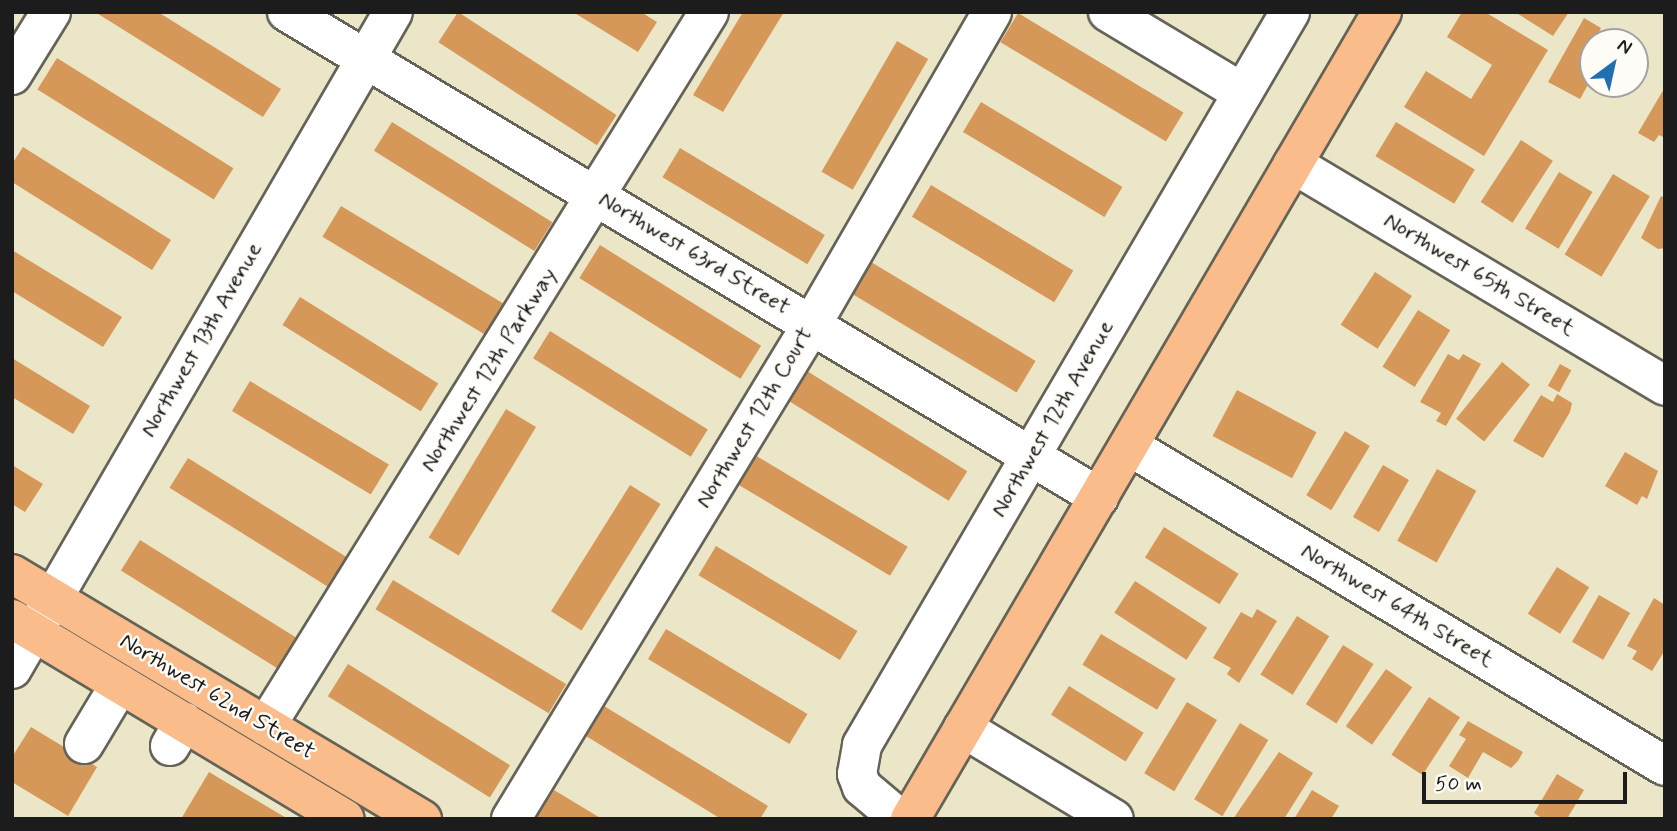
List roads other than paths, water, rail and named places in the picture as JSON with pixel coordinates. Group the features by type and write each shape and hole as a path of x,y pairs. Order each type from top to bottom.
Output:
{"main road":[{"path":"909,819 1382,12"},
{"name":"Northwest 62nd Street","path":"12,574 422,819"},
{"name":"Northwest 62nd Street","path":"23,626 120,684 177,734 345,819"}],"street":[{"path":"12,75 51,12"},
{"name":"Northwest 63rd Street","path":"287,12 1099,497"},
{"name":"Northwest 13th Avenue","path":"12,669 23,626 51,598 393,12"},
{"name":"Northwest 12th Parkway","path":"266,726 598,197 709,12"},
{"name":"Northwest 12th Court","path":"511,819 812,324 992,12"},
{"path":"1108,12 1242,93"},
{"name":"Northwest 12th Avenue","path":"900,819 862,787 857,774 859,752 1290,12"},
{"name":"Northwest 65th Street","path":"1293,164 1665,386"},
{"name":"Northwest 64th Street","path":"1129,446 1665,766"},
{"path":"84,744 120,684"},
{"path":"963,728 1114,819"}]}
